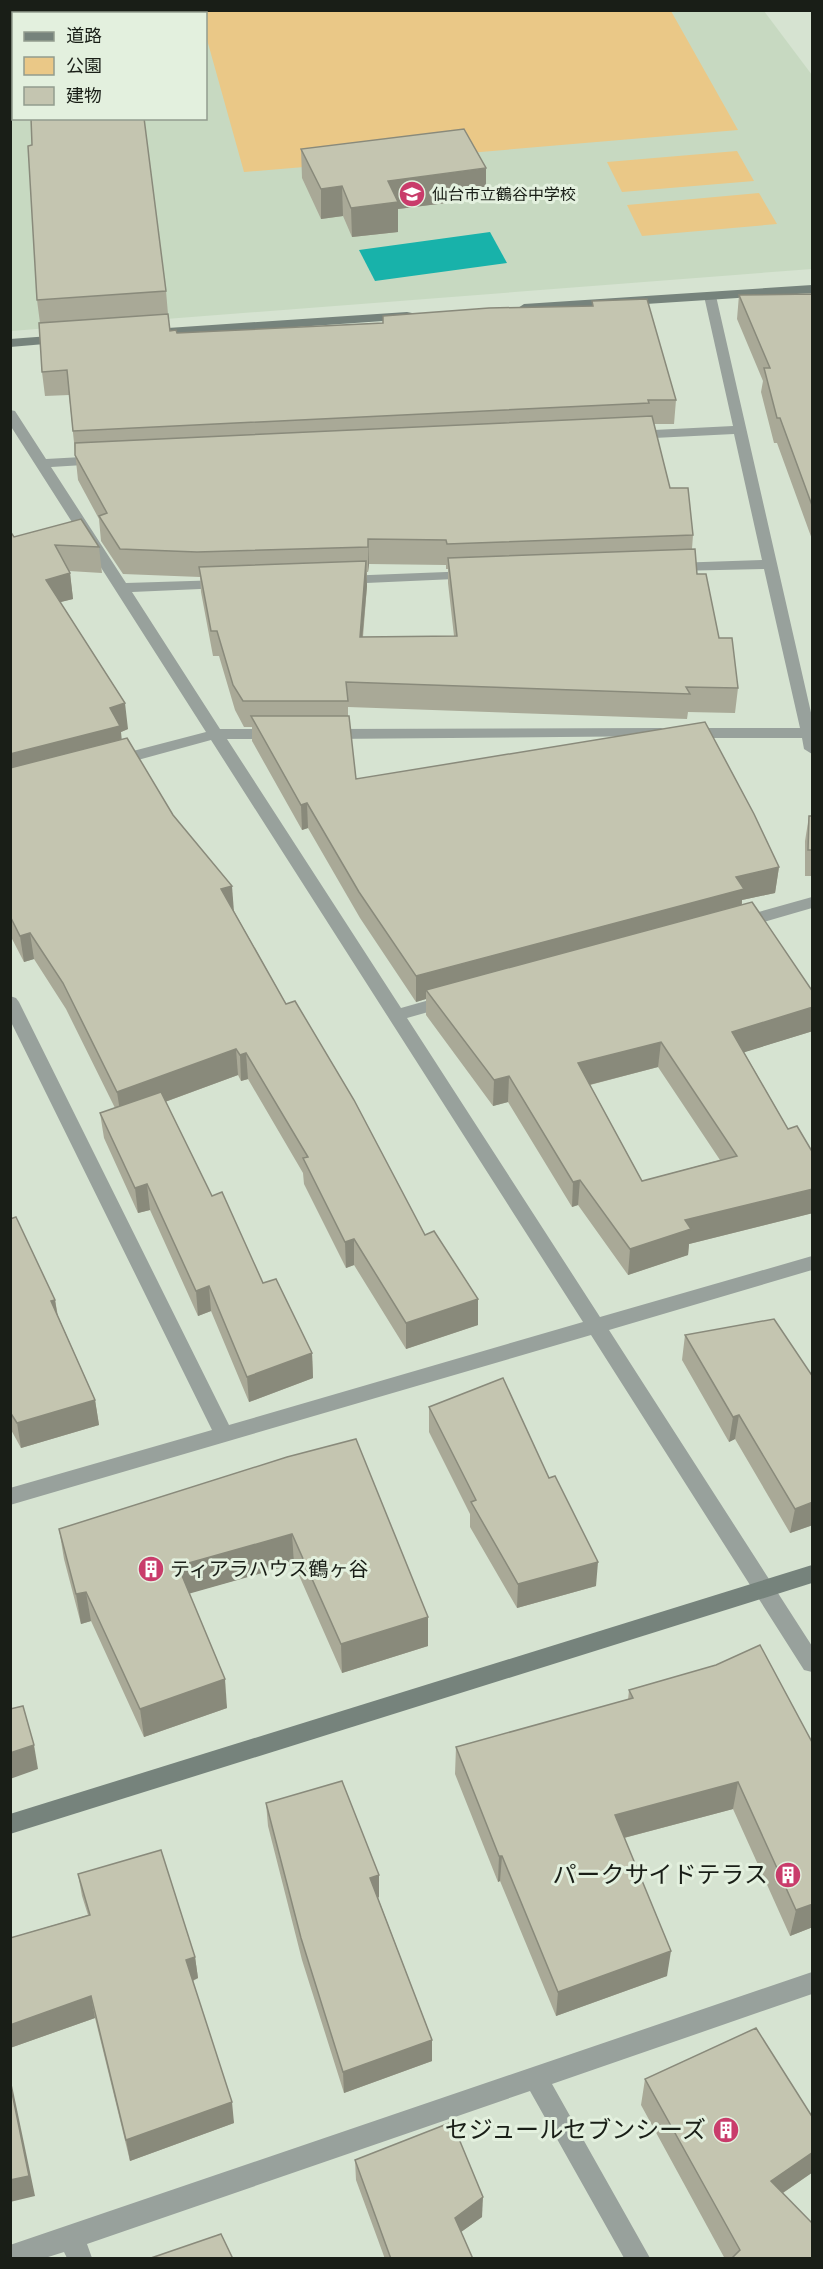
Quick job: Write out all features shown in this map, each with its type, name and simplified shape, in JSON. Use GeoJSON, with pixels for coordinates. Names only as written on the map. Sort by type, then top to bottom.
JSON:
{"type":"FeatureCollection","features":[{"type":"Feature","properties":{"kind":"street"},"geometry":{"type":"LineString","coordinates":[[508,309],[813,289]]}},
{"type":"Feature","properties":{"kind":"street"},"geometry":{"type":"LineString","coordinates":[[710,296],[813,749]]}},
{"type":"Feature","properties":{"kind":"street"},"geometry":{"type":"LineString","coordinates":[[141,334],[425,315]]}},
{"type":"Feature","properties":{"kind":"street"},"geometry":{"type":"LineString","coordinates":[[10,343],[82,338]]}},
{"type":"Feature","properties":{"kind":"street"},"geometry":{"type":"LineString","coordinates":[[10,414],[813,1663]]}},
{"type":"Feature","properties":{"kind":"street"},"geometry":{"type":"LineString","coordinates":[[622,436],[740,430]]}},
{"type":"Feature","properties":{"kind":"street"},"geometry":{"type":"LineString","coordinates":[[42,463],[113,460]]}},
{"type":"Feature","properties":{"kind":"street"},"geometry":{"type":"LineString","coordinates":[[665,568],[771,564]]}},
{"type":"Feature","properties":{"kind":"street"},"geometry":{"type":"LineString","coordinates":[[334,580],[488,574]]}},
{"type":"Feature","properties":{"kind":"street"},"geometry":{"type":"LineString","coordinates":[[122,588],[240,584]]}},
{"type":"Feature","properties":{"kind":"street"},"geometry":{"type":"LineString","coordinates":[[311,734],[811,733]]}},
{"type":"Feature","properties":{"kind":"street"},"geometry":{"type":"LineString","coordinates":[[102,764],[216,734],[287,734]]}},
{"type":"Feature","properties":{"kind":"street"},"geometry":{"type":"LineString","coordinates":[[720,928],[813,903]]}},
{"type":"Feature","properties":{"kind":"street"},"geometry":{"type":"LineString","coordinates":[[397,1015],[466,996]]}},
{"type":"Feature","properties":{"kind":"street"},"geometry":{"type":"LineString","coordinates":[[10,1002],[224,1435]]}},
{"type":"Feature","properties":{"kind":"street"},"geometry":{"type":"LineString","coordinates":[[10,1497],[813,1263]]}},
{"type":"Feature","properties":{"kind":"street"},"geometry":{"type":"LineString","coordinates":[[10,1824],[813,1574]]}},
{"type":"Feature","properties":{"kind":"street"},"geometry":{"type":"LineString","coordinates":[[10,2258],[75,2248],[536,2078],[813,1983]]}},
{"type":"Feature","properties":{"kind":"street"},"geometry":{"type":"LineString","coordinates":[[536,2078],[638,2259]]}},
{"type":"Feature","properties":{"kind":"shaded area","name":"仙台市立鶴谷中学校"},"geometry":{"type":"Polygon","coordinates":[[[11,11],[764,11],[812,75],[812,269],[11,331],[11,11]]]}},
{"type":"Feature","properties":{"kind":"green space"},"geometry":{"type":"Polygon","coordinates":[[[671,11],[738,130],[244,172],[207,40],[207,12],[198,12],[671,11]]]}},
{"type":"Feature","properties":{"kind":"green space"},"geometry":{"type":"Polygon","coordinates":[[[737,151],[754,181],[622,192],[607,162],[737,151]]]}},
{"type":"Feature","properties":{"kind":"green space"},"geometry":{"type":"Polygon","coordinates":[[[759,193],[777,224],[642,236],[627,205],[759,193]]]}},
{"type":"Feature","properties":{"kind":"water"},"geometry":{"type":"Polygon","coordinates":[[[490,232],[507,263],[375,281],[359,250],[490,232]]]}},
{"type":"Feature","properties":{"kind":"building"},"geometry":{"type":"Polygon","coordinates":[[[30,10],[131,10],[131,12],[30,12],[30,10]]]}},
{"type":"Feature","properties":{"kind":"building"},"geometry":{"type":"Polygon","coordinates":[[[31,120],[144,120],[166,291],[37,300],[28,146],[32,145],[31,120]]]}},
{"type":"Feature","properties":{"kind":"building"},"geometry":{"type":"Polygon","coordinates":[[[464,129],[486,168],[388,181],[398,202],[351,208],[342,186],[321,189],[301,149],[464,129]]]}},
{"type":"Feature","properties":{"kind":"building"},"geometry":{"type":"Polygon","coordinates":[[[813,294],[813,508],[780,418],[777,418],[764,368],[770,368],[739,295],[813,294]]]}},
{"type":"Feature","properties":{"kind":"building"},"geometry":{"type":"Polygon","coordinates":[[[647,299],[676,400],[73,431],[67,370],[42,372],[39,323],[168,314],[170,331],[176,330],[177,333],[383,323],[383,316],[489,308],[593,306],[592,301],[647,299]]]}},
{"type":"Feature","properties":{"kind":"building"},"geometry":{"type":"Polygon","coordinates":[[[652,416],[670,488],[688,488],[693,535],[447,544],[446,540],[368,539],[368,547],[197,552],[120,549],[99,516],[107,513],[75,455],[75,443],[652,416]]]}},
{"type":"Feature","properties":{"kind":"building"},"geometry":{"type":"Polygon","coordinates":[[[81,519],[99,547],[55,545],[70,573],[46,580],[125,703],[110,708],[120,726],[10,754],[10,531],[14,537],[81,519]]]}},
{"type":"Feature","properties":{"kind":"building"},"geometry":{"type":"Polygon","coordinates":[[[695,549],[697,574],[706,574],[719,638],[732,638],[738,688],[686,687],[690,694],[346,682],[348,701],[243,701],[233,685],[217,631],[211,631],[199,567],[366,561],[360,637],[457,636],[448,558],[695,549]]]}},
{"type":"Feature","properties":{"kind":"building"},"geometry":{"type":"Polygon","coordinates":[[[251,716],[349,716],[356,779],[705,722],[754,814],[779,867],[736,877],[744,889],[416,976],[359,892],[307,803],[301,805],[251,716]]]}},
{"type":"Feature","properties":{"kind":"building"},"geometry":{"type":"Polygon","coordinates":[[[127,738],[173,815],[232,886],[221,889],[286,1004],[295,1001],[354,1100],[425,1235],[434,1231],[478,1299],[406,1323],[354,1239],[345,1242],[303,1158],[308,1157],[246,1053],[240,1055],[236,1049],[117,1092],[63,983],[30,933],[20,936],[10,916],[10,768],[127,738]]]}},
{"type":"Feature","properties":{"kind":"building"},"geometry":{"type":"Polygon","coordinates":[[[809,816],[813,816],[813,850],[808,850],[809,816]]]}},
{"type":"Feature","properties":{"kind":"building"},"geometry":{"type":"Polygon","coordinates":[[[752,902],[813,992],[813,1007],[732,1032],[788,1129],[797,1126],[813,1153],[813,1189],[685,1220],[691,1229],[630,1249],[580,1180],[573,1182],[509,1076],[494,1080],[426,990],[752,902]],[[661,1042],[578,1063],[642,1181],[737,1156],[661,1042]]]}},
{"type":"Feature","properties":{"kind":"building"},"geometry":{"type":"Polygon","coordinates":[[[161,1092],[212,1196],[222,1192],[263,1283],[276,1279],[312,1353],[247,1377],[209,1286],[196,1291],[147,1184],[135,1188],[100,1113],[161,1092]]]}},
{"type":"Feature","properties":{"kind":"building"},"geometry":{"type":"Polygon","coordinates":[[[16,1217],[55,1300],[51,1301],[95,1400],[17,1423],[10,1412],[10,1219],[16,1217]]]}},
{"type":"Feature","properties":{"kind":"building"},"geometry":{"type":"Polygon","coordinates":[[[774,1319],[813,1377],[813,1502],[795,1509],[739,1415],[733,1417],[685,1335],[774,1319]]]}},
{"type":"Feature","properties":{"kind":"building"},"geometry":{"type":"Polygon","coordinates":[[[503,1378],[549,1478],[555,1476],[598,1562],[518,1584],[471,1502],[476,1500],[429,1407],[503,1378]]]}},
{"type":"Feature","properties":{"kind":"building"},"geometry":{"type":"Polygon","coordinates":[[[356,1439],[428,1617],[341,1644],[292,1534],[178,1566],[225,1679],[140,1709],[86,1592],[76,1594],[59,1529],[287,1457],[356,1439]]]}},
{"type":"Feature","properties":{"kind":"building"},"geometry":{"type":"Polygon","coordinates":[[[760,1645],[813,1744],[813,1904],[796,1910],[738,1782],[615,1815],[671,1951],[558,1992],[502,1856],[499,1856],[456,1747],[633,1698],[629,1690],[716,1665],[760,1645]]]}},
{"type":"Feature","properties":{"kind":"building"},"geometry":{"type":"Polygon","coordinates":[[[23,1706],[34,1745],[10,1753],[10,1709],[23,1706]]]}},
{"type":"Feature","properties":{"kind":"building"},"geometry":{"type":"Polygon","coordinates":[[[342,1781],[379,1875],[370,1878],[432,2040],[343,2072],[301,1938],[266,1803],[342,1781]]]}},
{"type":"Feature","properties":{"kind":"building"},"geometry":{"type":"Polygon","coordinates":[[[161,1850],[195,1957],[186,1960],[232,2102],[126,2140],[91,1996],[10,2025],[10,1938],[90,1915],[78,1874],[161,1850]]]}},
{"type":"Feature","properties":{"kind":"building","name":"セジュールセブンシーズ"},"geometry":{"type":"Polygon","coordinates":[[[756,2028],[813,2118],[813,2152],[771,2181],[813,2224],[813,2259],[731,2259],[740,2250],[645,2079],[756,2028]]]}},
{"type":"Feature","properties":{"kind":"building"},"geometry":{"type":"Polygon","coordinates":[[[10,2083],[29,2176],[10,2180],[10,2083]]]}},
{"type":"Feature","properties":{"kind":"building"},"geometry":{"type":"Polygon","coordinates":[[[452,2122],[483,2197],[455,2218],[473,2259],[391,2259],[355,2160],[452,2122]]]}},
{"type":"Feature","properties":{"kind":"building"},"geometry":{"type":"Polygon","coordinates":[[[221,2234],[233,2259],[148,2259],[221,2234]]]}},
{"type":"Feature","properties":{"kind":"place","name":"仙台市立鶴谷中学校"},"geometry":{"type":"Point","coordinates":[412,194]}},
{"type":"Feature","properties":{"kind":"place","name":"ティアラハウス鶴ヶ谷"},"geometry":{"type":"Point","coordinates":[151,1569]}},
{"type":"Feature","properties":{"kind":"place","name":"パークサイドテラス"},"geometry":{"type":"Point","coordinates":[788,1875]}},
{"type":"Feature","properties":{"kind":"place","name":"セジュールセブンシーズ"},"geometry":{"type":"Point","coordinates":[726,2130]}}]}
